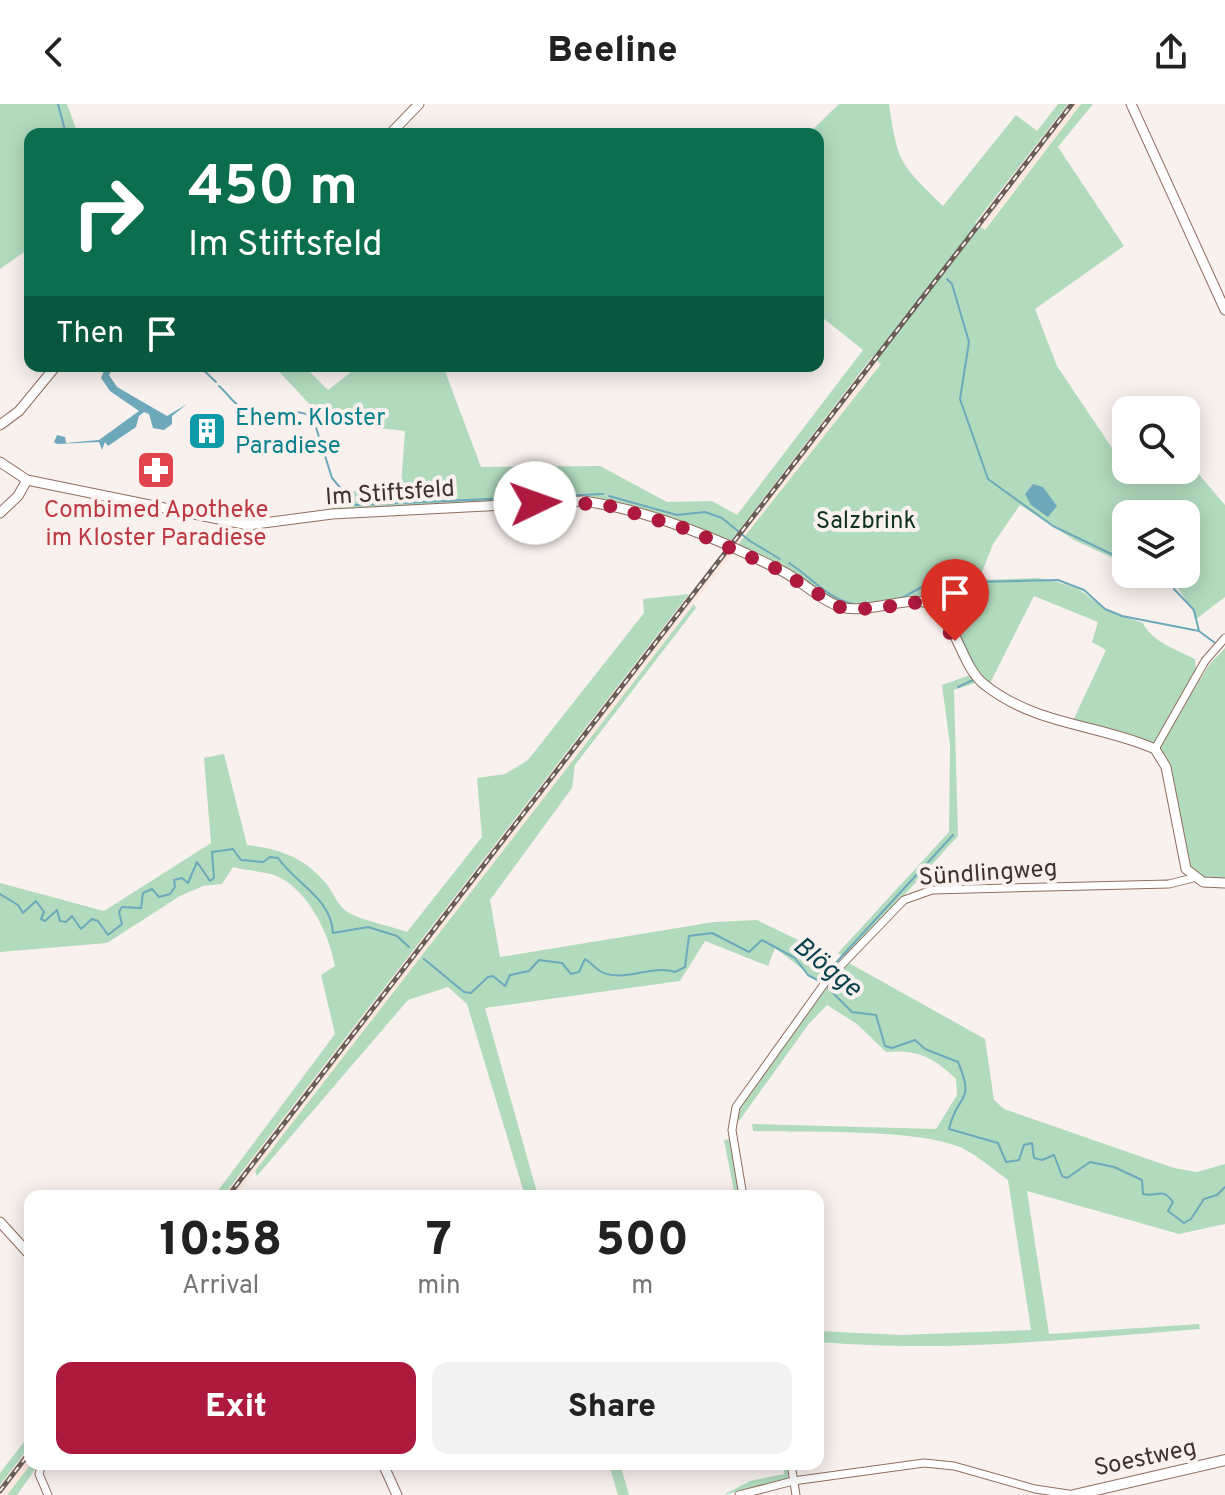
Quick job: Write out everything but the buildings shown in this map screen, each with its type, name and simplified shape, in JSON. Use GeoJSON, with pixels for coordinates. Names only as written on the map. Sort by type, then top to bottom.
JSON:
{"type":"FeatureCollection","features":[{"type":"Feature","properties":{"kind":"main road","name":"Soestweg"},"geometry":{"type":"LineString","coordinates":[[1074,1495],[1225,1460]]}},
{"type":"Feature","properties":{"kind":"street"},"geometry":{"type":"LineString","coordinates":[[396,128],[419,104]]}},
{"type":"Feature","properties":{"kind":"street"},"geometry":{"type":"LineString","coordinates":[[1131,104],[1225,310]]}},
{"type":"Feature","properties":{"kind":"street"},"geometry":{"type":"LineString","coordinates":[[0,425],[19,411],[51,372]]}},
{"type":"Feature","properties":{"kind":"street"},"geometry":{"type":"LineString","coordinates":[[0,462],[27,480],[18,496],[0,513]]}},
{"type":"Feature","properties":{"kind":"street","name":"Im Stiftsfeld"},"geometry":{"type":"LineString","coordinates":[[27,480],[248,525],[332,514],[583,501],[603,504],[703,534],[791,576],[840,607],[870,609],[920,602],[932,605],[942,615],[981,683],[1027,709],[1070,726],[1155,749]]}},
{"type":"Feature","properties":{"kind":"street"},"geometry":{"type":"LineString","coordinates":[[1220,643],[1155,749],[1166,767],[1186,869],[1193,878],[1225,883]]}},
{"type":"Feature","properties":{"kind":"street","name":"Sündlingweg"},"geometry":{"type":"LineString","coordinates":[[742,1190],[732,1130],[733,1112],[827,980],[904,900],[915,893],[1155,884],[1193,878]]}},
{"type":"Feature","properties":{"kind":"street"},"geometry":{"type":"LineString","coordinates":[[0,1222],[24,1248]]}},
{"type":"Feature","properties":{"kind":"street"},"geometry":{"type":"LineString","coordinates":[[739,1495],[793,1481],[938,1464],[971,1469],[1035,1489],[1074,1495]]}},
{"type":"Feature","properties":{"kind":"street"},"geometry":{"type":"LineString","coordinates":[[40,1470],[48,1495]]}},
{"type":"Feature","properties":{"kind":"street"},"geometry":{"type":"LineString","coordinates":[[386,1470],[397,1495]]}},
{"type":"Feature","properties":{"kind":"street"},"geometry":{"type":"LineString","coordinates":[[792,1470],[796,1495]]}},
{"type":"Feature","properties":{"kind":"shaded area"},"geometry":{"type":"Polygon","coordinates":[[[1068,104],[1081,104],[747,536],[739,530],[1068,104]]]}},
{"type":"Feature","properties":{"kind":"shaded area"},"geometry":{"type":"Polygon","coordinates":[[[736,534],[744,539],[241,1190],[228,1190],[736,534]]]}},
{"type":"Feature","properties":{"kind":"shaded area"},"geometry":{"type":"Polygon","coordinates":[[[24,1454],[26,1470],[6,1495],[0,1495],[0,1485],[24,1454]]]}},
{"type":"Feature","properties":{"kind":"green space"},"geometry":{"type":"Polygon","coordinates":[[[0,104],[67,104],[76,128],[24,128],[24,252],[0,269],[0,104]]]}},
{"type":"Feature","properties":{"kind":"green space","name":"Salzbrink"},"geometry":{"type":"Polygon","coordinates":[[[839,104],[889,104],[895,140],[903,162],[943,206],[1016,115],[1037,131],[1058,104],[1068,104],[975,223],[985,230],[1081,104],[1093,104],[1058,147],[1124,246],[1035,309],[1057,366],[1112,448],[1112,484],[1200,484],[1200,476],[1225,505],[1225,597],[1195,620],[1192,609],[1178,588],[1200,588],[1200,500],[1112,500],[1112,558],[1074,540],[1020,505],[993,544],[979,580],[1038,578],[1077,588],[1107,610],[1143,623],[1158,640],[1195,659],[1196,670],[1154,747],[1071,725],[1106,650],[1092,642],[1098,622],[1034,596],[988,687],[933,604],[833,606],[737,546],[881,364],[872,357],[730,542],[673,519],[584,496],[327,510],[331,494],[401,485],[405,431],[326,422],[280,372],[310,372],[328,390],[351,372],[445,372],[481,467],[600,466],[667,502],[712,501],[737,515],[863,350],[824,319],[824,128],[814,128],[839,104]]]}},
{"type":"Feature","properties":{"kind":"green space"},"geometry":{"type":"Polygon","coordinates":[[[689,594],[228,1190],[218,1190],[335,1034],[321,975],[335,966],[332,954],[316,915],[299,892],[277,876],[233,867],[222,884],[203,886],[180,896],[107,943],[0,952],[0,883],[104,911],[211,843],[204,758],[224,754],[247,845],[280,852],[299,860],[325,882],[348,912],[407,932],[482,837],[477,778],[505,774],[528,760],[644,613],[643,599],[689,594]]]}},
{"type":"Feature","properties":{"kind":"green space"},"geometry":{"type":"Polygon","coordinates":[[[694,604],[696,608],[575,765],[572,788],[490,900],[500,957],[714,922],[757,920],[823,952],[822,984],[775,948],[768,966],[705,941],[680,981],[485,1008],[536,1190],[523,1190],[467,1004],[448,987],[408,1000],[257,1176],[255,1171],[694,604]]]}},
{"type":"Feature","properties":{"kind":"green space"},"geometry":{"type":"Polygon","coordinates":[[[1225,648],[1225,882],[1193,875],[1187,868],[1157,749],[1209,665],[1225,648]]]}},
{"type":"Feature","properties":{"kind":"green space"},"geometry":{"type":"Polygon","coordinates":[[[973,674],[978,682],[954,690],[958,836],[846,959],[838,953],[949,832],[950,745],[942,685],[973,674]]]}},
{"type":"Feature","properties":{"kind":"green space"},"geometry":{"type":"Polygon","coordinates":[[[849,963],[985,1039],[994,1100],[1004,1109],[1174,1168],[1197,1172],[1225,1164],[1225,1224],[1179,1234],[1027,1191],[1049,1334],[1199,1324],[1200,1329],[962,1345],[824,1342],[824,1331],[901,1335],[1031,1330],[1008,1180],[980,1159],[962,1148],[918,1137],[753,1131],[752,1124],[936,1129],[957,1095],[956,1079],[940,1065],[916,1053],[886,1052],[857,1024],[827,1005],[808,1025],[739,1121],[733,1118],[803,1016],[849,963]]]}},
{"type":"Feature","properties":{"kind":"green space"},"geometry":{"type":"Polygon","coordinates":[[[732,1139],[741,1190],[734,1190],[724,1140],[732,1139]]]}},
{"type":"Feature","properties":{"kind":"green space"},"geometry":{"type":"Polygon","coordinates":[[[24,1442],[24,1454],[0,1485],[0,1473],[24,1442]]]}},
{"type":"Feature","properties":{"kind":"green space"},"geometry":{"type":"Polygon","coordinates":[[[26,1470],[35,1470],[17,1495],[7,1495],[26,1470]]]}},
{"type":"Feature","properties":{"kind":"green space"},"geometry":{"type":"Polygon","coordinates":[[[611,1470],[622,1470],[629,1495],[618,1495],[611,1470]]]}},
{"type":"Feature","properties":{"kind":"green space"},"geometry":{"type":"Polygon","coordinates":[[[784,1470],[789,1470],[788,1479],[723,1495],[750,1481],[784,1474],[784,1470]]]}},
{"type":"Feature","properties":{"kind":"water"},"geometry":{"type":"Polygon","coordinates":[[[104,372],[111,372],[109,375],[117,387],[167,416],[187,404],[172,416],[172,424],[164,430],[153,428],[149,414],[144,412],[139,416],[136,427],[108,446],[105,442],[102,450],[99,442],[57,444],[54,442],[57,435],[65,437],[66,443],[99,440],[139,411],[110,391],[101,378],[104,372]]]}},
{"type":"Feature","properties":{"kind":"water"},"geometry":{"type":"Polygon","coordinates":[[[1033,484],[1043,487],[1057,506],[1048,517],[1031,505],[1025,494],[1033,484]]]}},
{"type":"Feature","properties":{"kind":"waterway"},"geometry":{"type":"LineString","coordinates":[[58,104],[64,128]]}},
{"type":"Feature","properties":{"kind":"waterway"},"geometry":{"type":"LineString","coordinates":[[947,279],[952,284],[969,342],[960,399],[988,479],[1053,526],[1112,554]]}},
{"type":"Feature","properties":{"kind":"waterway"},"geometry":{"type":"LineString","coordinates":[[205,372],[216,382]]}},
{"type":"Feature","properties":{"kind":"waterway"},"geometry":{"type":"LineString","coordinates":[[219,386],[251,413],[297,412],[313,418],[332,478],[355,505],[603,494]]}},
{"type":"Feature","properties":{"kind":"waterway"},"geometry":{"type":"LineString","coordinates":[[609,496],[677,515],[705,512],[722,518],[750,541],[780,559]]}},
{"type":"Feature","properties":{"kind":"waterway"},"geometry":{"type":"LineString","coordinates":[[789,563],[828,593],[854,604]]}},
{"type":"Feature","properties":{"kind":"waterway"},"geometry":{"type":"LineString","coordinates":[[900,599],[929,583],[1058,580],[1084,590],[1105,609],[1122,616],[1199,631]]}},
{"type":"Feature","properties":{"kind":"waterway"},"geometry":{"type":"LineString","coordinates":[[928,585],[944,609]]}},
{"type":"Feature","properties":{"kind":"waterway"},"geometry":{"type":"LineString","coordinates":[[1174,589],[1194,610],[1199,631],[1215,643]]}},
{"type":"Feature","properties":{"kind":"waterway"},"geometry":{"type":"LineString","coordinates":[[958,632],[978,674]]}},
{"type":"Feature","properties":{"kind":"waterway"},"geometry":{"type":"LineString","coordinates":[[958,687],[973,680]]}},
{"type":"Feature","properties":{"kind":"waterway"},"geometry":{"type":"LineString","coordinates":[[832,967],[953,835]]}},
{"type":"Feature","properties":{"kind":"waterway","name":"Blögge"},"geometry":{"type":"LineString","coordinates":[[0,894],[18,905],[23,913],[36,901],[44,912],[41,919],[45,921],[57,910],[60,921],[66,922],[72,916],[81,929],[92,919],[98,921],[108,935],[122,924],[119,912],[122,907],[141,908],[143,893],[152,889],[159,897],[170,894],[175,887],[174,880],[182,878],[188,883],[197,862],[210,881],[214,878],[212,852],[233,849],[241,860],[263,862],[270,857],[278,858],[320,901],[331,921],[333,933],[368,927],[397,936],[409,947]]}},
{"type":"Feature","properties":{"kind":"waterway","name":"Blögge"},"geometry":{"type":"LineString","coordinates":[[424,959],[464,992],[471,993],[488,977],[493,976],[505,986],[510,975],[529,971],[539,960],[562,963],[571,974],[579,972],[585,959],[600,971],[618,976],[656,970],[675,972],[685,967],[689,936],[712,933],[749,952],[762,940],[795,958],[808,975],[821,982]]}},
{"type":"Feature","properties":{"kind":"waterway","name":"Blögge"},"geometry":{"type":"LineString","coordinates":[[826,986],[852,1012],[876,1015],[885,1046],[892,1048],[915,1040],[925,1049],[958,1062],[965,1092],[949,1129],[998,1143],[1006,1162],[1019,1160],[1024,1145],[1032,1143],[1034,1158],[1042,1160],[1054,1155],[1062,1176],[1067,1178],[1090,1162],[1114,1167],[1142,1180],[1143,1194],[1162,1193],[1169,1197],[1173,1202],[1168,1211],[1184,1223],[1191,1219],[1204,1199],[1217,1195],[1225,1187]]}},
{"type":"Feature","properties":{"kind":"railway"},"geometry":{"type":"LineString","coordinates":[[233,1190],[1072,104]]}},
{"type":"Feature","properties":{"kind":"railway"},"geometry":{"type":"LineString","coordinates":[[0,1491],[24,1460]]}},
{"type":"Feature","properties":{"kind":"place","name":"Ehem. Kloster Paradiese"},"geometry":{"type":"Point","coordinates":[207,431]}},
{"type":"Feature","properties":{"kind":"place","name":"Combimed Apotheke im Kloster Paradiese"},"geometry":{"type":"Point","coordinates":[156,470]}},
{"type":"Feature","properties":{"kind":"route"},"geometry":{"type":"LineString","coordinates":[[535,503],[583,501],[603,504],[703,534],[791,576],[840,607],[870,609],[920,602],[932,605],[942,615],[955,641]]}}]}
